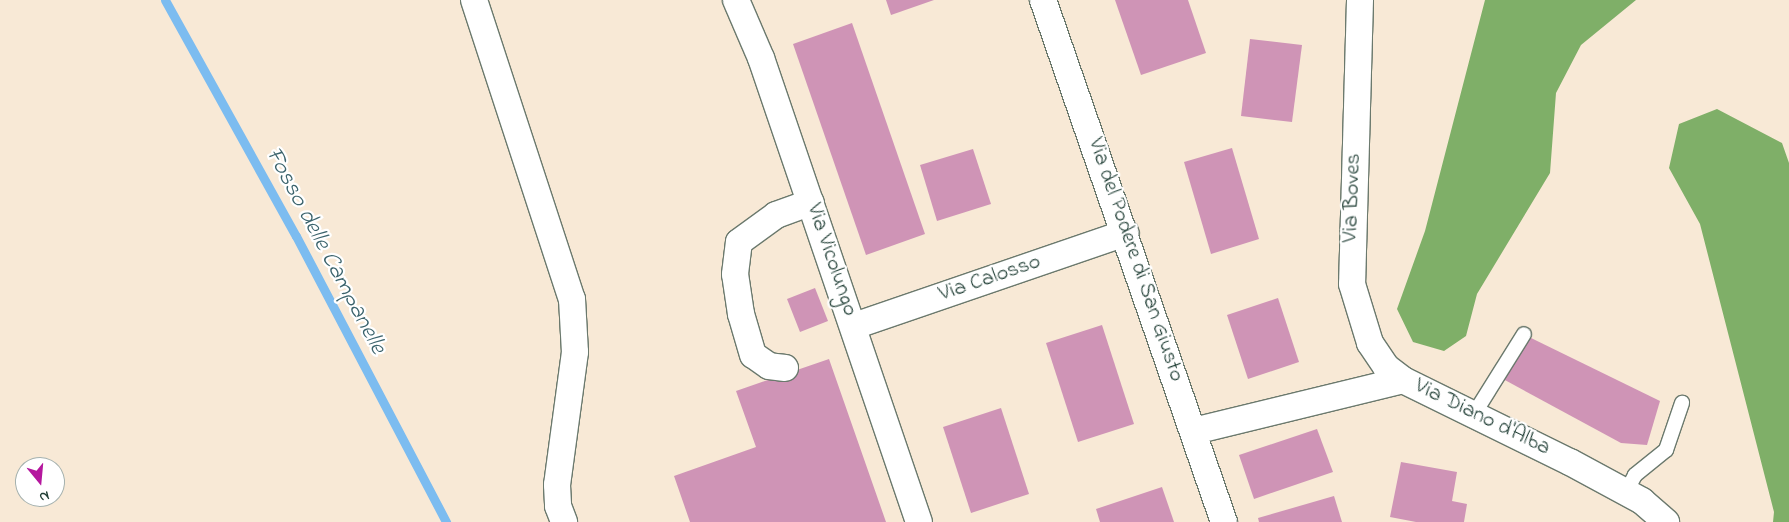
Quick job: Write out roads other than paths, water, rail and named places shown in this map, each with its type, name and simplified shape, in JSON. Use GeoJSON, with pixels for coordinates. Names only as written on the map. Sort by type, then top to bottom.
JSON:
{"type":"FeatureCollection","features":[{"type":"Feature","properties":{"kind":"street"},"geometry":{"type":"LineString","coordinates":[[474,0],[572,299],[576,352],[557,485],[558,506],[564,522]]}},
{"type":"Feature","properties":{"kind":"street","name":"Via Vicolungo"},"geometry":{"type":"LineString","coordinates":[[736,0],[761,58],[854,326],[919,522]]}},
{"type":"Feature","properties":{"kind":"street","name":"Via del Podere di San Giusto"},"geometry":{"type":"LineString","coordinates":[[1043,0],[1224,522]]}},
{"type":"Feature","properties":{"kind":"street","name":"Via Boves"},"geometry":{"type":"LineString","coordinates":[[1360,0],[1352,284],[1370,343],[1386,367],[1403,380]]}},
{"type":"Feature","properties":{"kind":"street"},"geometry":{"type":"LineString","coordinates":[[785,368],[769,366],[753,355],[741,314],[735,274],[739,242],[776,215],[811,202]]}},
{"type":"Feature","properties":{"kind":"street","name":"Via Calosso"},"geometry":{"type":"LineString","coordinates":[[854,326],[1125,233]]}},
{"type":"Feature","properties":{"kind":"street","name":"Via Diano d'Alba"},"geometry":{"type":"LineString","coordinates":[[1194,431],[1403,380],[1626,492],[1666,522]]}},
{"type":"Feature","properties":{"kind":"lane"},"geometry":{"type":"LineString","coordinates":[[1474,414],[1524,334]]}},
{"type":"Feature","properties":{"kind":"lane"},"geometry":{"type":"LineString","coordinates":[[1626,492],[1635,476],[1666,450],[1682,403]]}},
{"type":"Feature","properties":{"kind":"waterway","name":"Fosso delle Campanelle"},"geometry":{"type":"LineString","coordinates":[[165,0],[296,236],[446,522]]}}]}
